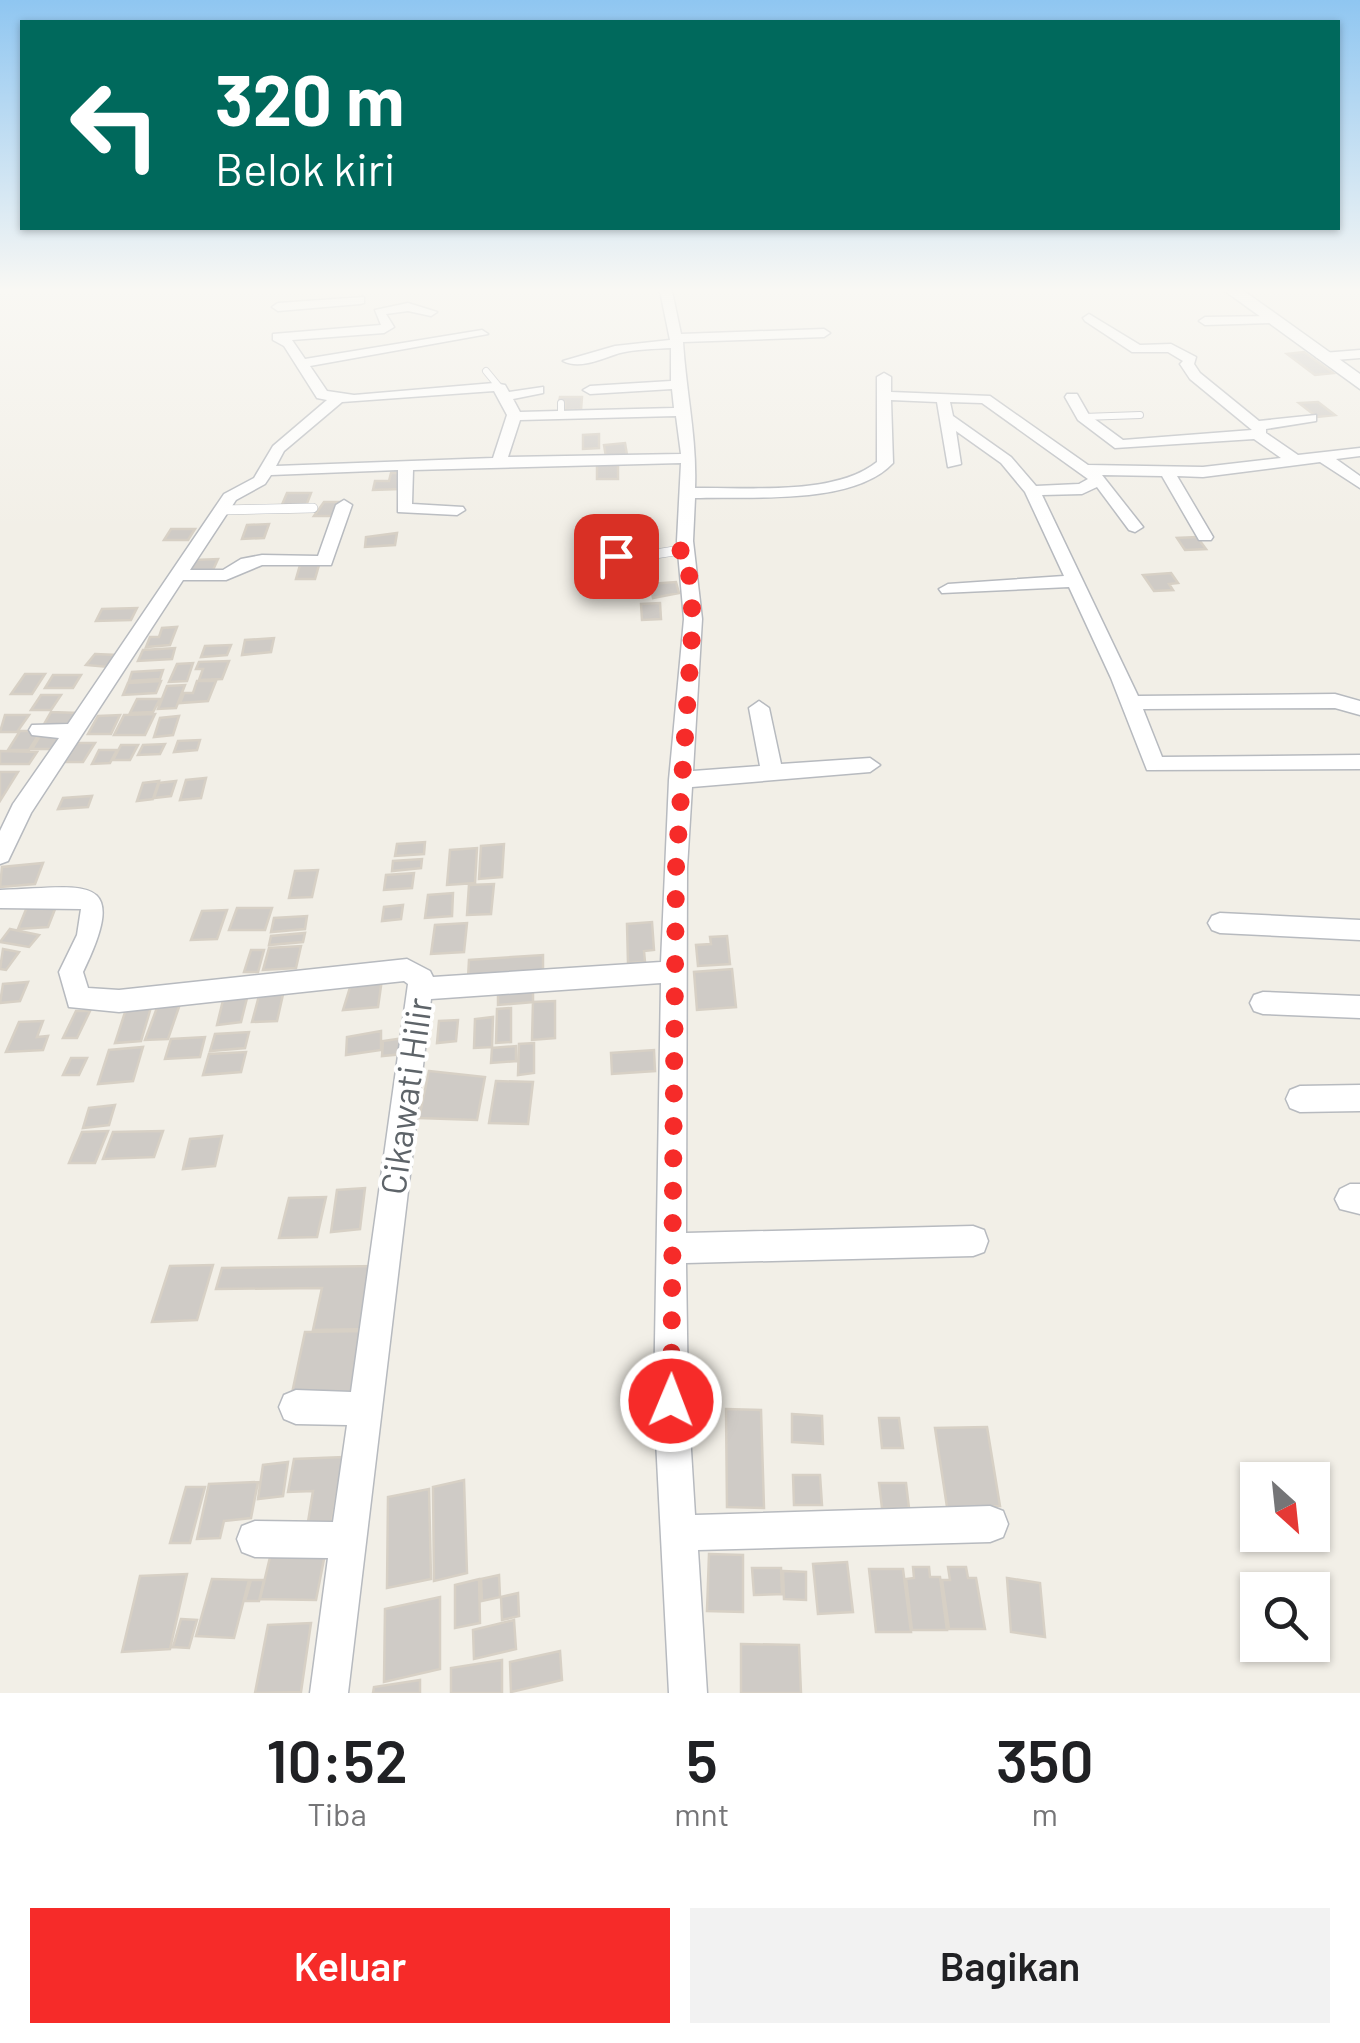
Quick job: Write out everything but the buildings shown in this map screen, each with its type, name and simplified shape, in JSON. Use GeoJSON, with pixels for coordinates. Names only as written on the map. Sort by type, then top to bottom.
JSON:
{"type":"FeatureCollection","features":[{"type":"Feature","properties":{"kind":"street"},"geometry":{"type":"LineString","coordinates":[[306,370],[322,395],[339,397],[538,390]]}},
{"type":"Feature","properties":{"kind":"street"},"geometry":{"type":"LineString","coordinates":[[677,370],[689,458],[687,550],[693,620],[680,780],[674,972],[671,1401],[682,1532],[688,1693]]}},
{"type":"Feature","properties":{"kind":"street"},"geometry":{"type":"LineString","coordinates":[[1191,370],[1293,460]]}},
{"type":"Feature","properties":{"kind":"street"},"geometry":{"type":"LineString","coordinates":[[689,493],[824,486],[871,476],[885,463],[884,377]]}},
{"type":"Feature","properties":{"kind":"street"},"geometry":{"type":"LineString","coordinates":[[590,390],[678,385]]}},
{"type":"Feature","properties":{"kind":"street"},"geometry":{"type":"LineString","coordinates":[[499,463],[514,415],[502,392]]}},
{"type":"Feature","properties":{"kind":"street"},"geometry":{"type":"LineString","coordinates":[[883,396],[985,399],[1094,475],[1135,527]]}},
{"type":"Feature","properties":{"kind":"street"},"geometry":{"type":"LineString","coordinates":[[0,854],[10,810],[76,730],[230,497],[254,486],[268,471],[278,449],[339,397]]}},
{"type":"Feature","properties":{"kind":"street"},"geometry":{"type":"LineString","coordinates":[[946,398],[942,404],[954,464]]}},
{"type":"Feature","properties":{"kind":"street"},"geometry":{"type":"LineString","coordinates":[[1072,398],[1083,417],[1120,445],[1256,430],[1311,418]]}},
{"type":"Feature","properties":{"kind":"street"},"geometry":{"type":"LineString","coordinates":[[514,415],[561,409],[684,412]]}},
{"type":"Feature","properties":{"kind":"street"},"geometry":{"type":"LineString","coordinates":[[947,418],[1006,460],[1032,491],[1130,702],[1154,765],[1360,762]]}},
{"type":"Feature","properties":{"kind":"street"},"geometry":{"type":"LineString","coordinates":[[1032,491],[1082,489],[1094,475],[1234,475],[1293,460],[1360,452]]}},
{"type":"Feature","properties":{"kind":"street"},"geometry":{"type":"LineString","coordinates":[[1322,457],[1360,483]]}},
{"type":"Feature","properties":{"kind":"street"},"geometry":{"type":"LineString","coordinates":[[268,471],[406,466],[453,460],[499,463],[689,458]]}},
{"type":"Feature","properties":{"kind":"street"},"geometry":{"type":"LineString","coordinates":[[406,466],[404,509],[457,510]]}},
{"type":"Feature","properties":{"kind":"street"},"geometry":{"type":"LineString","coordinates":[[1168,474],[1205,537]]}},
{"type":"Feature","properties":{"kind":"street"},"geometry":{"type":"LineString","coordinates":[[176,576],[226,575],[246,563],[262,560],[325,560],[344,505]]}},
{"type":"Feature","properties":{"kind":"street"},"geometry":{"type":"LineString","coordinates":[[948,590],[1075,581]]}},
{"type":"Feature","properties":{"kind":"street"},"geometry":{"type":"LineString","coordinates":[[1130,702],[1334,701],[1360,708]]}},
{"type":"Feature","properties":{"kind":"street"},"geometry":{"type":"LineString","coordinates":[[759,708],[772,773]]}},
{"type":"Feature","properties":{"kind":"street"},"geometry":{"type":"LineString","coordinates":[[39,730],[76,730]]}},
{"type":"Feature","properties":{"kind":"street"},"geometry":{"type":"LineString","coordinates":[[680,780],[870,765]]}},
{"type":"Feature","properties":{"kind":"street","name":"Cikawati Hilir"},"geometry":{"type":"LineString","coordinates":[[0,899],[82,897],[93,905],[89,935],[72,972],[78,999],[118,1000],[407,970],[421,979],[362,1409],[329,1693]]}},
{"type":"Feature","properties":{"kind":"street"},"geometry":{"type":"LineString","coordinates":[[1220,924],[1360,930]]}},
{"type":"Feature","properties":{"kind":"street"},"geometry":{"type":"LineString","coordinates":[[420,989],[674,972]]}},
{"type":"Feature","properties":{"kind":"street"},"geometry":{"type":"LineString","coordinates":[[1263,1003],[1360,1007]]}},
{"type":"Feature","properties":{"kind":"street"},"geometry":{"type":"LineString","coordinates":[[1300,1099],[1360,1098]]}},
{"type":"Feature","properties":{"kind":"street"},"geometry":{"type":"LineString","coordinates":[[673,1248],[973,1241]]}},
{"type":"Feature","properties":{"kind":"street"},"geometry":{"type":"LineString","coordinates":[[296,1407],[362,1409]]}},
{"type":"Feature","properties":{"kind":"street"},"geometry":{"type":"LineString","coordinates":[[682,1532],[990,1524]]}},
{"type":"Feature","properties":{"kind":"street"},"geometry":{"type":"LineString","coordinates":[[255,1539],[346,1540]]}},
{"type":"Feature","properties":{"kind":"lane"},"geometry":{"type":"LineString","coordinates":[[486,370],[502,392]]}},
{"type":"Feature","properties":{"kind":"lane"},"geometry":{"type":"LineString","coordinates":[[1083,417],[1140,415]]}},
{"type":"Feature","properties":{"kind":"lane"},"geometry":{"type":"LineString","coordinates":[[221,510],[312,508]]}},
{"type":"Feature","properties":{"kind":"lane"},"geometry":{"type":"LineString","coordinates":[[582,558],[687,550]]}},
{"type":"Feature","properties":{"kind":"route"},"geometry":{"type":"LineString","coordinates":[[616,556],[687,550],[691,571],[693,620],[676,868],[671,1401]]}}]}
